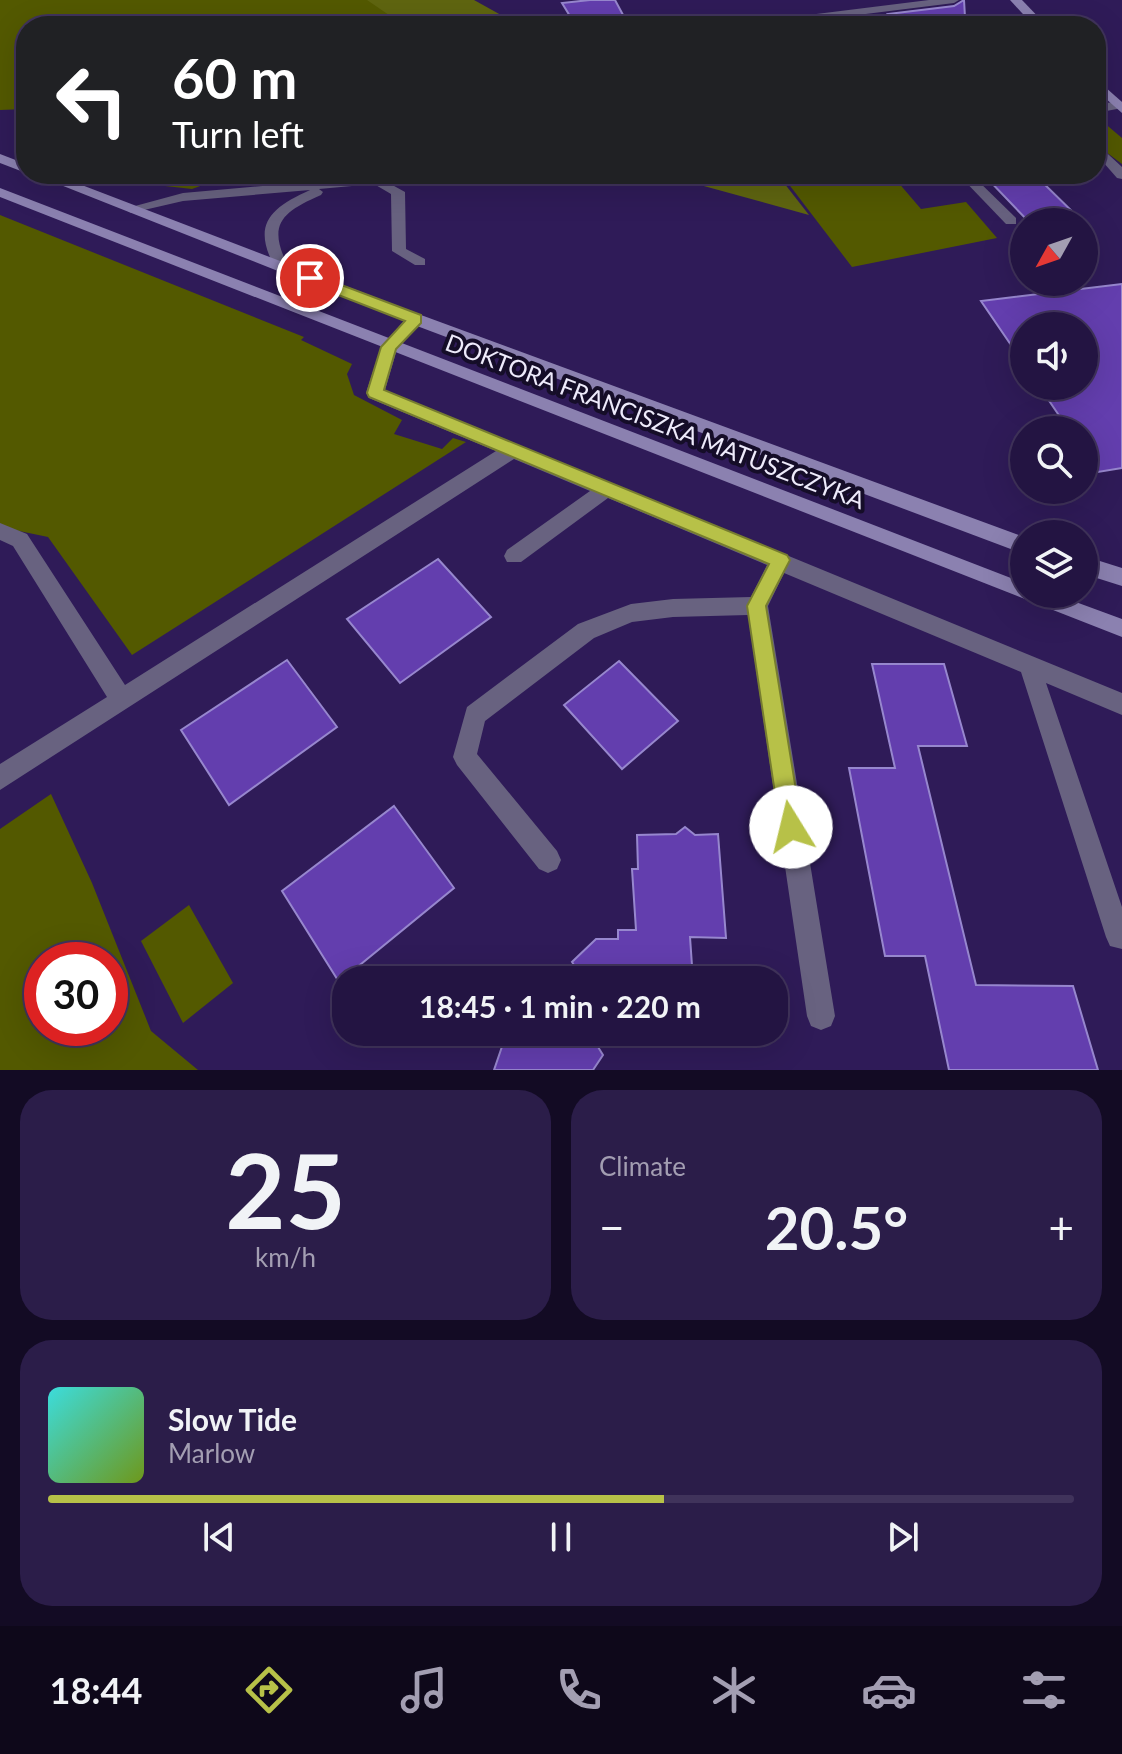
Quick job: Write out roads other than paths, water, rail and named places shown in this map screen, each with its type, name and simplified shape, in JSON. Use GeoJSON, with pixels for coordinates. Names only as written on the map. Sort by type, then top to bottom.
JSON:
{"type":"FeatureCollection","features":[{"type":"Feature","properties":{"kind":"main road"},"geometry":{"type":"LineString","coordinates":[[1016,0],[1031,16]]}},
{"type":"Feature","properties":{"kind":"main road","name":"DOKTORA FRANCISZKA MATUSZCZYKA"},"geometry":{"type":"LineString","coordinates":[[66,184],[415,319],[1010,541]]}},
{"type":"Feature","properties":{"kind":"main road","name":"DOKTORA FRANCISZKA MATUSZCZYKA"},"geometry":{"type":"LineString","coordinates":[[0,192],[389,347],[1010,587]]}},
{"type":"Feature","properties":{"kind":"main road"},"geometry":{"type":"LineString","coordinates":[[1098,569],[1122,577]]}},
{"type":"Feature","properties":{"kind":"main road","name":"DOKTORA FRANCISZKA MATUSZCZYKA"},"geometry":{"type":"LineString","coordinates":[[1067,608],[1122,628]]}},
{"type":"Feature","properties":{"kind":"street"},"geometry":{"type":"LineString","coordinates":[[415,319],[389,347],[375,393],[1122,704]]}},
{"type":"Feature","properties":{"kind":"street"},"geometry":{"type":"LineString","coordinates":[[0,778],[514,449]]}},
{"type":"Feature","properties":{"kind":"street"},"geometry":{"type":"LineString","coordinates":[[514,556],[608,488]]}},
{"type":"Feature","properties":{"kind":"street"},"geometry":{"type":"LineString","coordinates":[[0,531],[20,540],[122,700]]}},
{"type":"Feature","properties":{"kind":"street"},"geometry":{"type":"LineString","coordinates":[[780,560],[757,606],[821,1016]]}},
{"type":"Feature","properties":{"kind":"street"},"geometry":{"type":"LineString","coordinates":[[548,860],[465,757],[475,715],[586,631],[631,613],[673,608],[757,606]]}},
{"type":"Feature","properties":{"kind":"street"},"geometry":{"type":"LineString","coordinates":[[1030,667],[1119,937]]}},
{"type":"Feature","properties":{"kind":"lane"},"geometry":{"type":"LineString","coordinates":[[824,16],[954,0]]}},
{"type":"Feature","properties":{"kind":"lane"},"geometry":{"type":"LineString","coordinates":[[1106,158],[1122,175]]}},
{"type":"Feature","properties":{"kind":"lane"},"geometry":{"type":"LineString","coordinates":[[131,209],[183,197],[345,184]]}},
{"type":"Feature","properties":{"kind":"lane"},"geometry":{"type":"LineString","coordinates":[[383,184],[398,192],[399,251],[420,262]]}},
{"type":"Feature","properties":{"kind":"lane"},"geometry":{"type":"LineString","coordinates":[[974,184],[1010,220]]}},
{"type":"Feature","properties":{"kind":"lane"},"geometry":{"type":"LineString","coordinates":[[282,268],[270,247],[268,230],[281,209],[329,186]]}}]}
